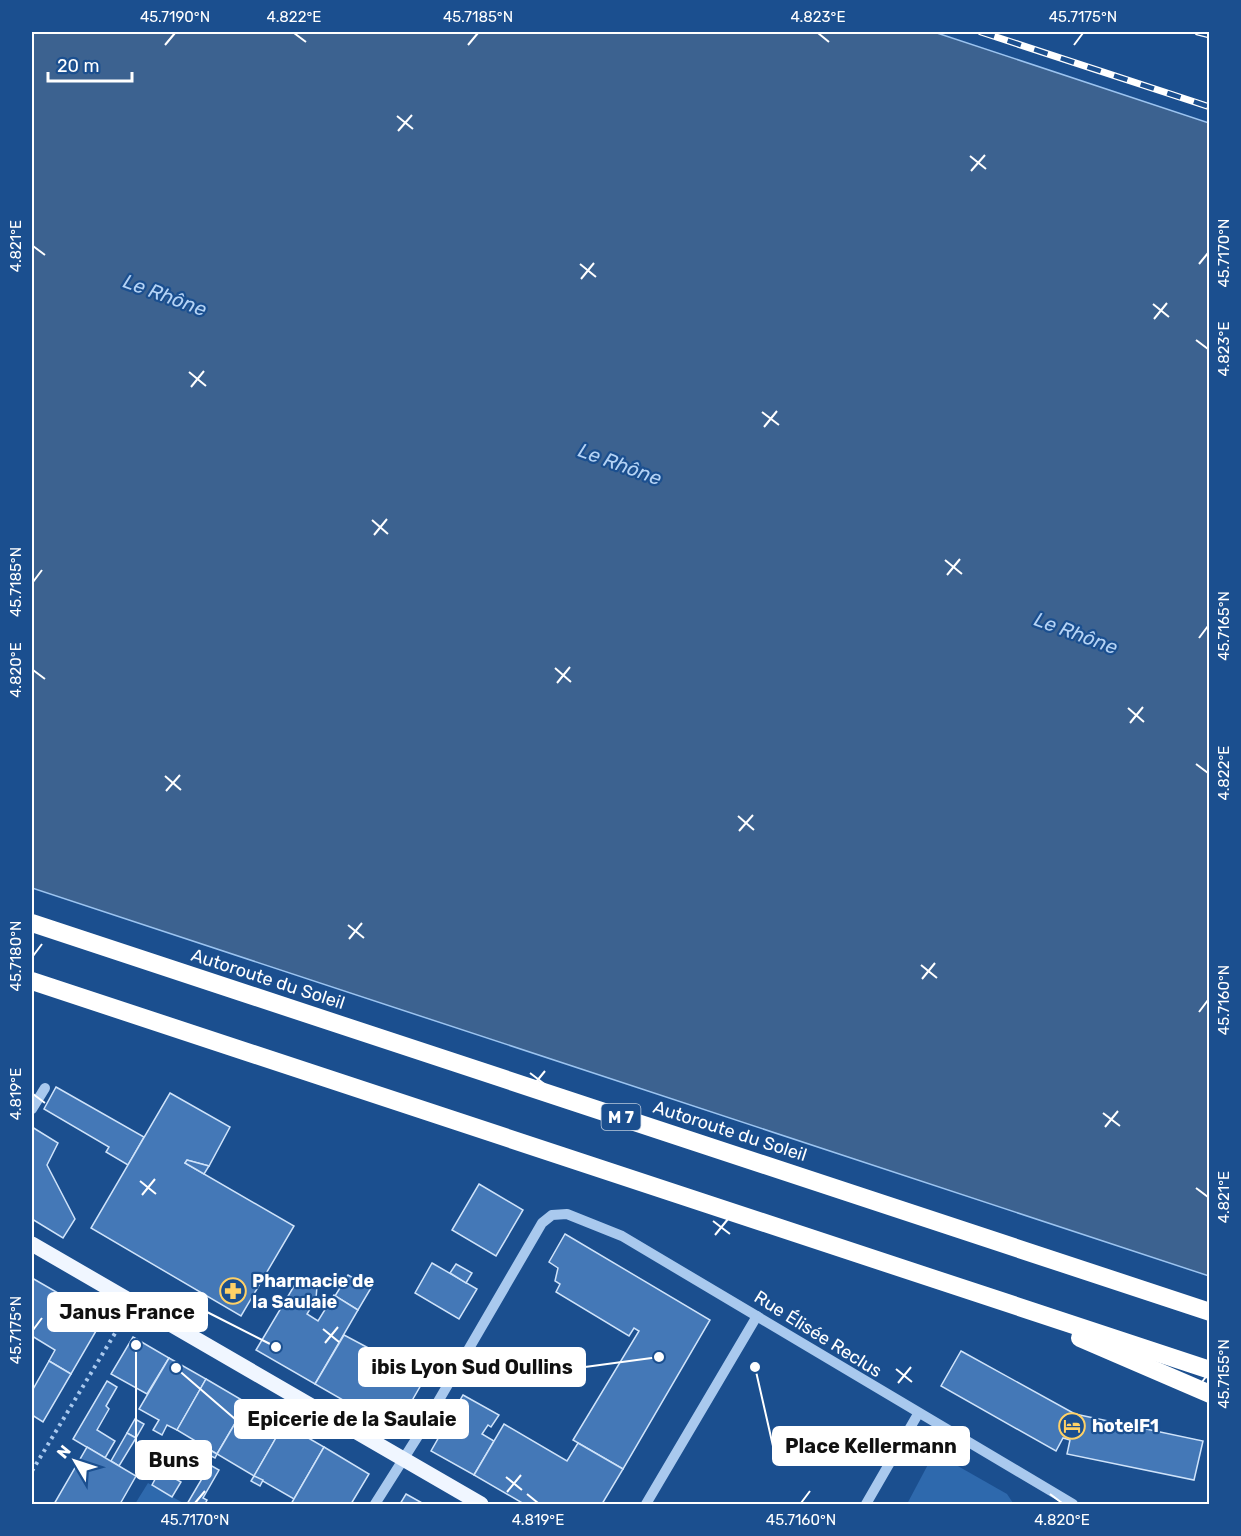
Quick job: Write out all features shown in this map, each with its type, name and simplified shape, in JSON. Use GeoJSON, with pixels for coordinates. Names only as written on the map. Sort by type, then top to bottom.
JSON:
{"type":"FeatureCollection","features":[{"type":"Feature","properties":{"kind":"highway","name":"Autoroute du Soleil"},"geometry":{"type":"LineString","coordinates":[[32,923],[1209,1312]]}},
{"type":"Feature","properties":{"kind":"highway"},"geometry":{"type":"LineString","coordinates":[[32,981],[1209,1370]]}},
{"type":"Feature","properties":{"kind":"highway"},"geometry":{"type":"LineString","coordinates":[[971,1291],[1209,1394]]}},
{"type":"Feature","properties":{"kind":"main road"},"geometry":{"type":"LineString","coordinates":[[32,1244],[482,1504]]}},
{"type":"Feature","properties":{"kind":"street"},"geometry":{"type":"LineString","coordinates":[[32,1109],[45,1088]]}},
{"type":"Feature","properties":{"kind":"street","name":"Rue Élisée Reclus"},"geometry":{"type":"LineString","coordinates":[[404,1460],[542,1223],[552,1215],[567,1214],[622,1236],[1072,1504]]}},
{"type":"Feature","properties":{"kind":"street"},"geometry":{"type":"LineString","coordinates":[[646,1504],[757,1316]]}},
{"type":"Feature","properties":{"kind":"street"},"geometry":{"type":"LineString","coordinates":[[866,1504],[918,1414]]}},
{"type":"Feature","properties":{"kind":"street"},"geometry":{"type":"LineString","coordinates":[[375,1504],[404,1460]]}},
{"type":"Feature","properties":{"kind":"path"},"geometry":{"type":"LineString","coordinates":[[32,1471],[133,1303]]}},
{"type":"Feature","properties":{"kind":"shaded area"},"geometry":{"type":"Polygon","coordinates":[[[932,1457],[942,1457],[1007,1494],[1013,1503],[907,1504],[932,1457]]]}},
{"type":"Feature","properties":{"kind":"shaded area"},"geometry":{"type":"Polygon","coordinates":[[[148,1483],[185,1504],[135,1504],[148,1483]]]}},
{"type":"Feature","properties":{"kind":"water","name":"Le Rhône"},"geometry":{"type":"Polygon","coordinates":[[[32,32],[934,32],[1209,123],[1209,1276],[32,888],[32,32]]]}},
{"type":"Feature","properties":{"kind":"building"},"geometry":{"type":"Polygon","coordinates":[[[56,1087],[144,1137],[128,1165],[106,1152],[109,1147],[44,1109],[56,1087]]]}},
{"type":"Feature","properties":{"kind":"building"},"geometry":{"type":"Polygon","coordinates":[[[170,1093],[230,1127],[209,1166],[187,1160],[185,1163],[294,1226],[241,1316],[91,1228],[170,1093]]]}},
{"type":"Feature","properties":{"kind":"building"},"geometry":{"type":"Polygon","coordinates":[[[32,1127],[58,1143],[47,1165],[75,1219],[63,1238],[32,1219],[32,1127]]]}},
{"type":"Feature","properties":{"kind":"building"},"geometry":{"type":"Polygon","coordinates":[[[187,1160],[209,1166],[204,1174],[185,1163],[187,1160]]]}},
{"type":"Feature","properties":{"kind":"building"},"geometry":{"type":"Polygon","coordinates":[[[479,1184],[523,1210],[496,1256],[452,1230],[479,1184]]]}},
{"type":"Feature","properties":{"kind":"building"},"geometry":{"type":"Polygon","coordinates":[[[565,1234],[710,1320],[623,1469],[573,1440],[639,1331],[634,1328],[629,1336],[556,1292],[560,1284],[555,1281],[558,1268],[549,1262],[565,1234]]]}},
{"type":"Feature","properties":{"kind":"building"},"geometry":{"type":"Polygon","coordinates":[[[432,1263],[477,1289],[459,1319],[415,1293],[432,1263]]]}},
{"type":"Feature","properties":{"kind":"building"},"geometry":{"type":"Polygon","coordinates":[[[456,1264],[472,1273],[466,1283],[450,1273],[456,1264]]]}},
{"type":"Feature","properties":{"kind":"building"},"geometry":{"type":"Polygon","coordinates":[[[348,1275],[371,1288],[358,1310],[335,1296],[348,1275]]]}},
{"type":"Feature","properties":{"kind":"building"},"geometry":{"type":"Polygon","coordinates":[[[300,1276],[317,1286],[316,1299],[307,1314],[318,1321],[334,1295],[358,1310],[315,1384],[256,1350],[300,1276]]]}},
{"type":"Feature","properties":{"kind":"building"},"geometry":{"type":"Polygon","coordinates":[[[32,1278],[103,1319],[71,1374],[49,1361],[55,1350],[32,1336],[32,1278]]]}},
{"type":"Feature","properties":{"kind":"building"},"geometry":{"type":"Polygon","coordinates":[[[344,1335],[425,1378],[395,1430],[315,1384],[344,1335]]]}},
{"type":"Feature","properties":{"kind":"building"},"geometry":{"type":"Polygon","coordinates":[[[133,1337],[169,1358],[147,1394],[111,1374],[133,1337]]]}},
{"type":"Feature","properties":{"kind":"building","name":"hotelF1"},"geometry":{"type":"Polygon","coordinates":[[[961,1351],[1075,1414],[1203,1441],[1194,1480],[1067,1454],[1070,1440],[1063,1438],[1056,1451],[941,1386],[961,1351]]]}},
{"type":"Feature","properties":{"kind":"building"},"geometry":{"type":"Polygon","coordinates":[[[169,1358],[206,1379],[177,1430],[167,1425],[162,1435],[153,1430],[159,1420],[139,1409],[169,1358]]]}},
{"type":"Feature","properties":{"kind":"building"},"geometry":{"type":"Polygon","coordinates":[[[49,1361],[71,1374],[43,1422],[32,1415],[32,1391],[49,1361]]]}},
{"type":"Feature","properties":{"kind":"building"},"geometry":{"type":"Polygon","coordinates":[[[206,1379],[247,1403],[217,1454],[177,1430],[206,1379]]]}},
{"type":"Feature","properties":{"kind":"building"},"geometry":{"type":"Polygon","coordinates":[[[107,1381],[117,1387],[106,1406],[109,1409],[97,1430],[115,1441],[105,1458],[73,1439],[107,1381]]]}},
{"type":"Feature","properties":{"kind":"building"},"geometry":{"type":"Polygon","coordinates":[[[463,1395],[499,1415],[491,1427],[488,1425],[482,1434],[494,1441],[474,1475],[431,1451],[463,1395]]]}},
{"type":"Feature","properties":{"kind":"building"},"geometry":{"type":"Polygon","coordinates":[[[247,1403],[284,1424],[254,1476],[217,1454],[247,1403]]]}},
{"type":"Feature","properties":{"kind":"building"},"geometry":{"type":"Polygon","coordinates":[[[135,1419],[144,1424],[136,1438],[127,1433],[135,1419]]]}},
{"type":"Feature","properties":{"kind":"building"},"geometry":{"type":"Polygon","coordinates":[[[284,1424],[324,1447],[294,1499],[254,1476],[284,1424]]]}},
{"type":"Feature","properties":{"kind":"building"},"geometry":{"type":"Polygon","coordinates":[[[504,1424],[567,1461],[578,1443],[623,1469],[602,1504],[524,1504],[474,1475],[504,1424]]]}},
{"type":"Feature","properties":{"kind":"building"},"geometry":{"type":"Polygon","coordinates":[[[127,1433],[136,1438],[119,1466],[111,1461],[127,1433]]]}},
{"type":"Feature","properties":{"kind":"building"},"geometry":{"type":"Polygon","coordinates":[[[203,1446],[217,1454],[215,1458],[201,1451],[203,1446]]]}},
{"type":"Feature","properties":{"kind":"building"},"geometry":{"type":"Polygon","coordinates":[[[87,1447],[136,1476],[120,1504],[54,1504],[87,1447]]]}},
{"type":"Feature","properties":{"kind":"building"},"geometry":{"type":"Polygon","coordinates":[[[324,1447],[369,1474],[351,1504],[291,1504],[324,1447]]]}},
{"type":"Feature","properties":{"kind":"building"},"geometry":{"type":"Polygon","coordinates":[[[210,1465],[219,1470],[203,1498],[207,1500],[205,1504],[187,1504],[210,1465]]]}},
{"type":"Feature","properties":{"kind":"building"},"geometry":{"type":"Polygon","coordinates":[[[160,1470],[181,1482],[172,1497],[152,1485],[160,1470]]]}},
{"type":"Feature","properties":{"kind":"building"},"geometry":{"type":"Polygon","coordinates":[[[254,1476],[263,1480],[260,1486],[251,1481],[254,1476]]]}},
{"type":"Feature","properties":{"kind":"building"},"geometry":{"type":"Polygon","coordinates":[[[406,1494],[424,1504],[400,1504],[406,1494]]]}},
{"type":"Feature","properties":{"kind":"railway"},"geometry":{"type":"LineString","coordinates":[[981,32],[1210,107]]}},
{"type":"Feature","properties":{"kind":"railway"},"geometry":{"type":"LineString","coordinates":[[1198,32],[1210,35]]}},
{"type":"Feature","properties":{"kind":"place","name":"Pharmacie de la Saulaie"},"geometry":{"type":"Point","coordinates":[233,1291]}},
{"type":"Feature","properties":{"kind":"place","name":"Buns"},"geometry":{"type":"Point","coordinates":[136,1345]}},
{"type":"Feature","properties":{"kind":"place","name":"Janus France"},"geometry":{"type":"Point","coordinates":[276,1347]}},
{"type":"Feature","properties":{"kind":"place","name":"ibis Lyon Sud Oullins"},"geometry":{"type":"Point","coordinates":[659,1357]}},
{"type":"Feature","properties":{"kind":"place","name":"Place Kellermann"},"geometry":{"type":"Point","coordinates":[755,1367]}},
{"type":"Feature","properties":{"kind":"place","name":"Epicerie de la Saulaie"},"geometry":{"type":"Point","coordinates":[176,1368]}},
{"type":"Feature","properties":{"kind":"place","name":"hotelF1"},"geometry":{"type":"Point","coordinates":[1072,1426]}}]}
